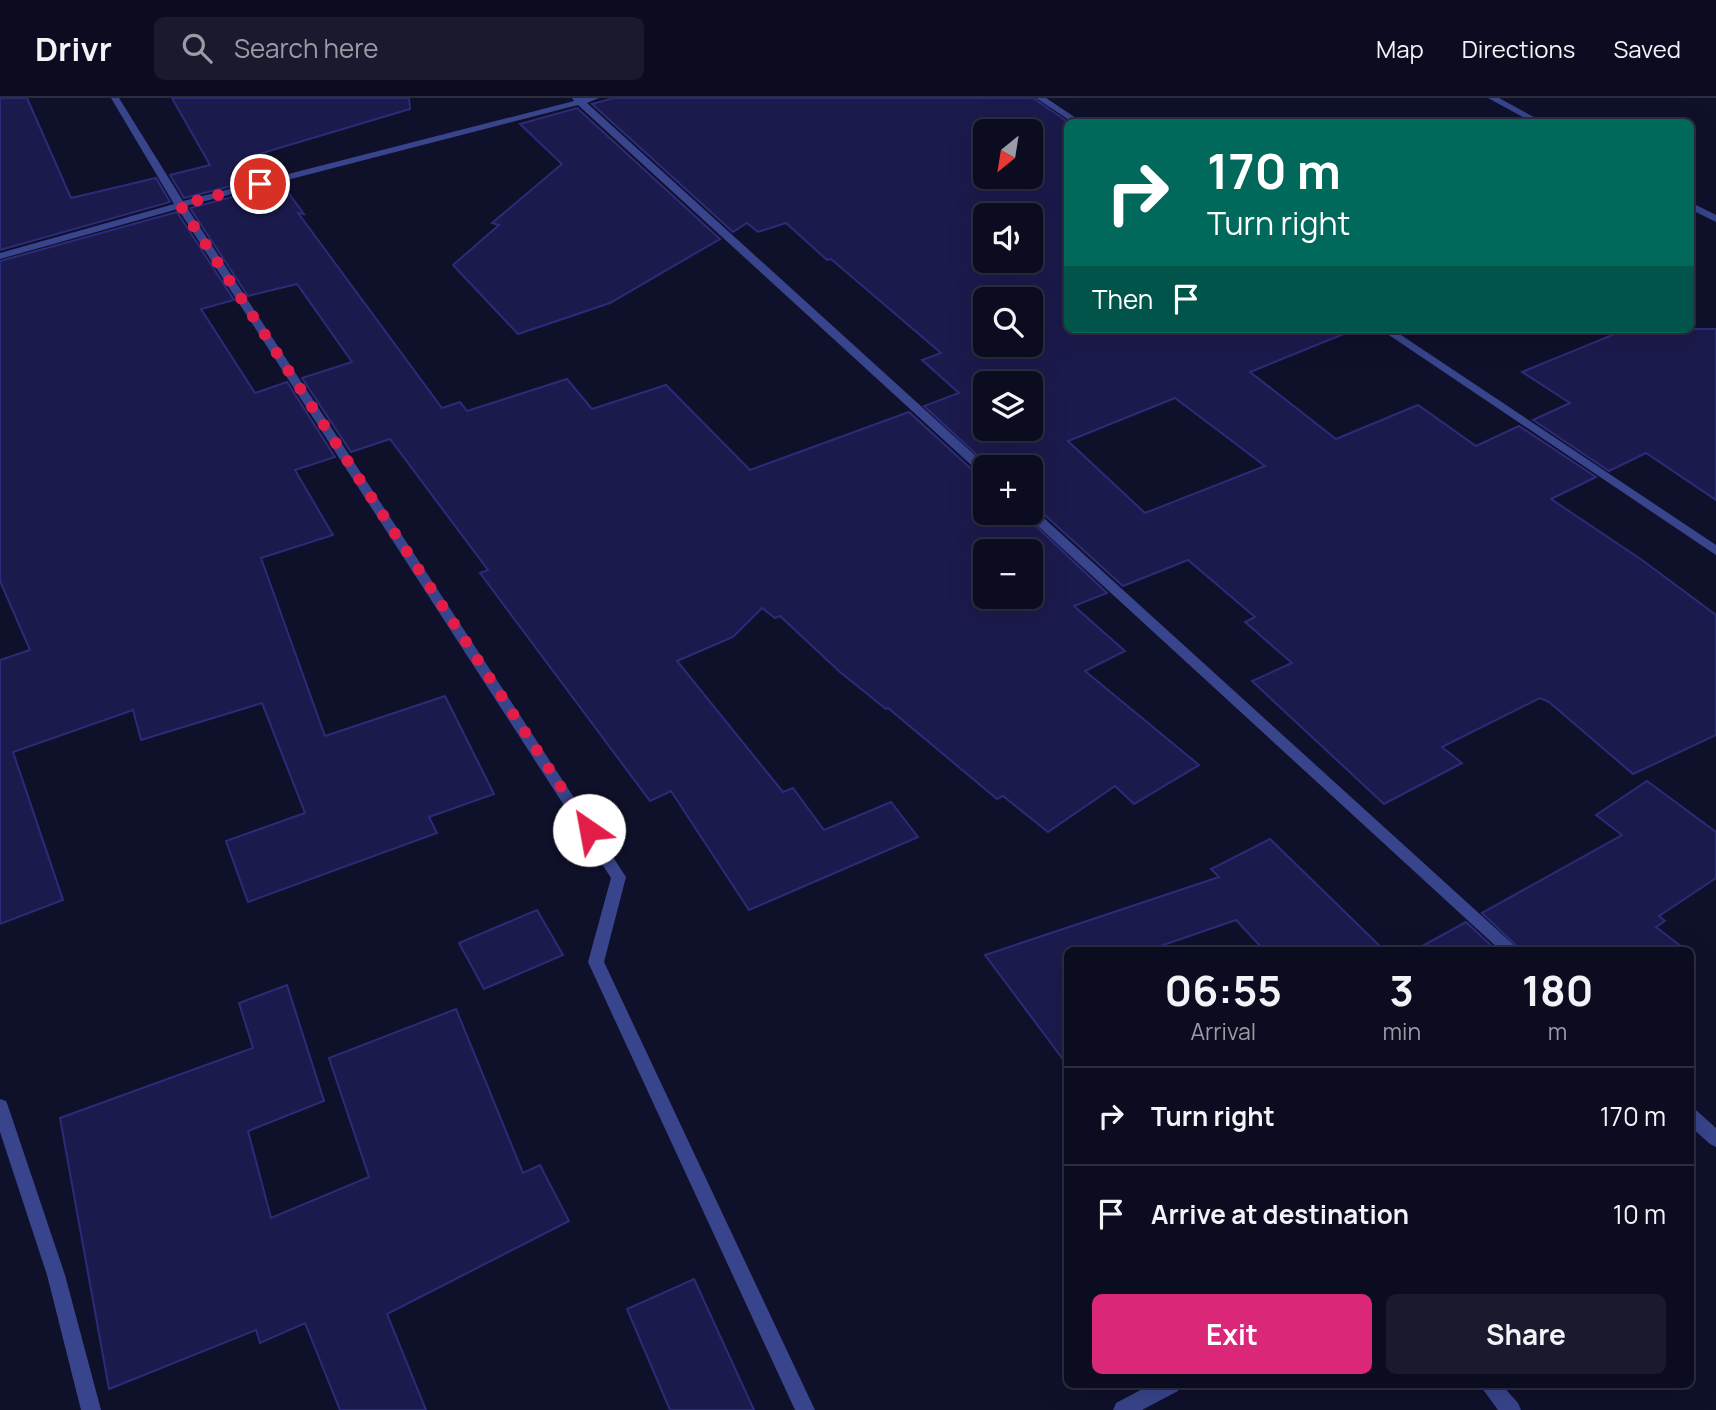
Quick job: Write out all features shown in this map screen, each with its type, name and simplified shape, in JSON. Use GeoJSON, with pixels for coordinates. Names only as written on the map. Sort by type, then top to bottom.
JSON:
{"type":"FeatureCollection","features":[{"type":"Feature","properties":{"kind":"street"},"geometry":{"type":"LineString","coordinates":[[115,98],[180,205],[619,877],[596,962],[805,1410]]}},
{"type":"Feature","properties":{"kind":"street"},"geometry":{"type":"LineString","coordinates":[[0,256],[180,205],[578,100],[595,98]]}},
{"type":"Feature","properties":{"kind":"street"},"geometry":{"type":"LineString","coordinates":[[1041,98],[1072,119]]}},
{"type":"Feature","properties":{"kind":"street"},"geometry":{"type":"LineString","coordinates":[[1492,98],[1532,119]]}},
{"type":"Feature","properties":{"kind":"street"},"geometry":{"type":"LineString","coordinates":[[578,100],[973,460]]}},
{"type":"Feature","properties":{"kind":"street"},"geometry":{"type":"LineString","coordinates":[[1694,207],[1716,219]]}},
{"type":"Feature","properties":{"kind":"street"},"geometry":{"type":"LineString","coordinates":[[1391,333],[1716,551]]}},
{"type":"Feature","properties":{"kind":"street"},"geometry":{"type":"LineString","coordinates":[[1043,524],[1507,947]]}},
{"type":"Feature","properties":{"kind":"street"},"geometry":{"type":"LineString","coordinates":[[0,1106],[56,1275],[91,1410]]}},
{"type":"Feature","properties":{"kind":"street"},"geometry":{"type":"LineString","coordinates":[[1694,1119],[1716,1139]]}},
{"type":"Feature","properties":{"kind":"street"},"geometry":{"type":"LineString","coordinates":[[1124,1410],[1164,1388]]}},
{"type":"Feature","properties":{"kind":"street"},"geometry":{"type":"LineString","coordinates":[[1492,1388],[1511,1410]]}},
{"type":"Feature","properties":{"kind":"building"},"geometry":{"type":"Polygon","coordinates":[[[0,98],[27,98],[71,198],[156,178],[170,202],[0,250],[0,98]]]}},
{"type":"Feature","properties":{"kind":"building"},"geometry":{"type":"Polygon","coordinates":[[[172,98],[409,98],[410,109],[259,154],[275,175],[184,198],[170,175],[210,165],[172,98]]]}},
{"type":"Feature","properties":{"kind":"building"},"geometry":{"type":"Polygon","coordinates":[[[614,98],[1033,98],[1064,119],[1064,333],[1346,333],[1250,372],[1336,439],[1418,405],[1476,446],[1519,426],[1596,477],[1551,499],[1642,560],[1716,615],[1716,735],[1633,774],[1549,702],[1540,698],[1442,747],[1462,763],[1384,804],[1252,681],[1292,663],[1245,622],[1255,617],[1188,560],[1123,586],[1043,513],[1043,455],[977,455],[924,406],[959,393],[922,360],[941,353],[786,223],[758,232],[747,223],[733,232],[592,104],[614,98]],[[1175,398],[1068,441],[1145,513],[1265,466],[1175,398]]]}},
{"type":"Feature","properties":{"kind":"building"},"geometry":{"type":"Polygon","coordinates":[[[577,108],[720,239],[610,303],[518,334],[453,265],[499,225],[492,223],[562,164],[520,124],[577,108]]]}},
{"type":"Feature","properties":{"kind":"building"},"geometry":{"type":"Polygon","coordinates":[[[282,184],[304,214],[298,213],[442,408],[460,402],[467,411],[567,379],[592,409],[666,385],[750,470],[909,412],[973,471],[973,525],[1035,525],[1107,593],[1074,606],[1125,651],[1085,671],[1199,765],[1134,804],[1115,786],[1048,832],[1003,796],[997,799],[888,708],[840,672],[780,616],[775,618],[762,608],[733,637],[677,661],[783,792],[793,788],[824,830],[891,802],[918,837],[749,910],[671,791],[650,801],[480,573],[488,570],[390,439],[351,452],[302,378],[352,362],[297,284],[248,296],[190,208],[282,184]]]}},
{"type":"Feature","properties":{"kind":"building"},"geometry":{"type":"Polygon","coordinates":[[[177,212],[234,300],[201,309],[255,393],[287,382],[335,457],[295,470],[333,535],[261,558],[325,736],[445,696],[494,794],[429,817],[437,833],[248,902],[226,841],[305,813],[262,703],[141,740],[133,710],[13,752],[63,900],[0,924],[0,660],[30,650],[0,581],[0,261],[177,212]]]}},
{"type":"Feature","properties":{"kind":"building"},"geometry":{"type":"Polygon","coordinates":[[[1694,329],[1716,329],[1716,500],[1646,453],[1609,471],[1533,420],[1570,403],[1522,372],[1617,333],[1694,333],[1694,329]]]}},
{"type":"Feature","properties":{"kind":"building"},"geometry":{"type":"Polygon","coordinates":[[[1647,781],[1716,832],[1716,878],[1659,916],[1665,921],[1656,927],[1682,947],[1518,947],[1482,913],[1622,835],[1596,815],[1647,781]]]}},
{"type":"Feature","properties":{"kind":"building"},"geometry":{"type":"Polygon","coordinates":[[[1270,839],[1381,947],[1261,947],[1236,920],[1158,947],[1064,947],[1064,1061],[985,955],[1219,877],[1211,869],[1270,839]]]}},
{"type":"Feature","properties":{"kind":"building"},"geometry":{"type":"Polygon","coordinates":[[[537,910],[563,955],[484,989],[459,943],[537,910]]]}},
{"type":"Feature","properties":{"kind":"building"},"geometry":{"type":"Polygon","coordinates":[[[1466,922],[1493,947],[1420,947],[1466,922]]]}},
{"type":"Feature","properties":{"kind":"building"},"geometry":{"type":"Polygon","coordinates":[[[287,985],[324,1101],[248,1131],[271,1218],[369,1177],[329,1058],[456,1009],[523,1173],[540,1165],[569,1221],[387,1314],[426,1410],[340,1410],[305,1323],[260,1343],[256,1330],[109,1389],[60,1118],[253,1048],[239,1003],[287,985]]]}},
{"type":"Feature","properties":{"kind":"building"},"geometry":{"type":"Polygon","coordinates":[[[694,1279],[754,1410],[670,1410],[627,1309],[694,1279]]]}},
{"type":"Feature","properties":{"kind":"route"},"geometry":{"type":"LineString","coordinates":[[260,184],[180,205],[589,830]]}}]}
